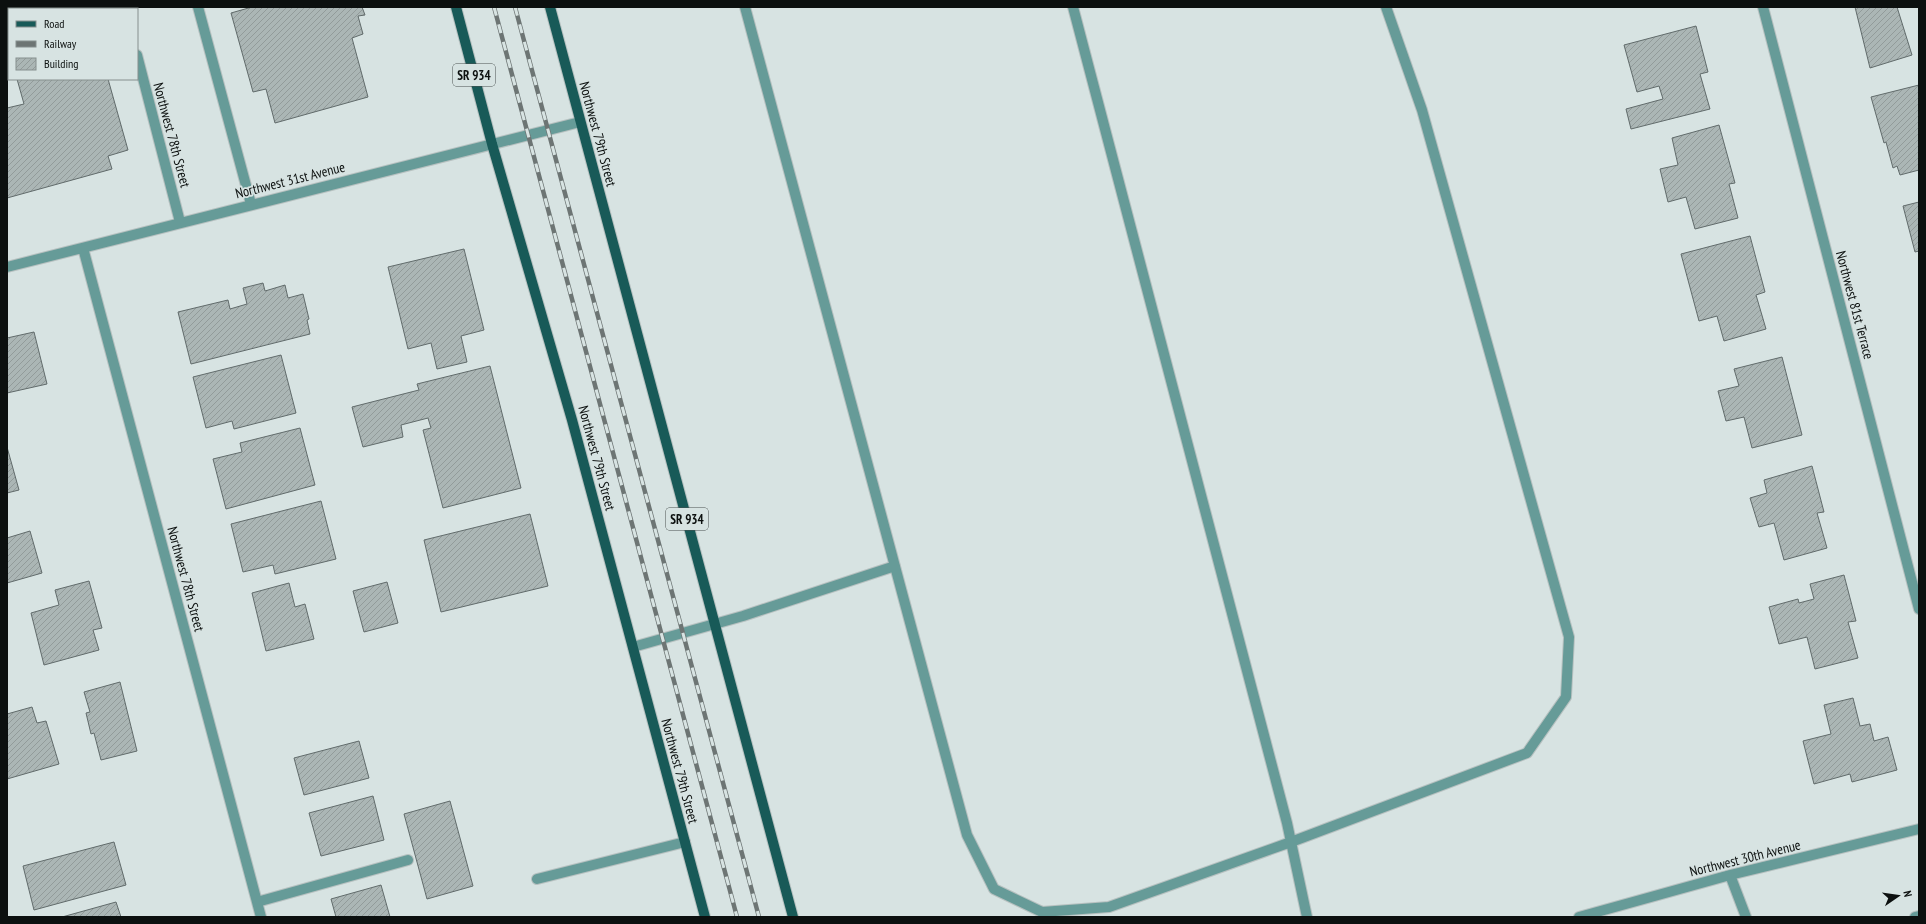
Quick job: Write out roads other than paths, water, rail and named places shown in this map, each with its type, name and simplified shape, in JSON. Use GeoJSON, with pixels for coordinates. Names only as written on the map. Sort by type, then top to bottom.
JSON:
{"type":"FeatureCollection","features":[{"type":"Feature","properties":{"kind":"main road","name":"Northwest 79th Street"},"geometry":{"type":"LineString","coordinates":[[456,7],[492,144],[572,420],[705,917]]}},
{"type":"Feature","properties":{"kind":"main road","name":"Northwest 79th Street"},"geometry":{"type":"LineString","coordinates":[[550,7],[794,917]]}},
{"type":"Feature","properties":{"kind":"street"},"geometry":{"type":"LineString","coordinates":[[198,7],[251,204]]}},
{"type":"Feature","properties":{"kind":"street"},"geometry":{"type":"LineString","coordinates":[[745,7],[967,835],[994,889],[1042,912],[1109,907],[1291,842],[1527,753],[1566,697],[1569,637],[1422,110],[1386,7]]}},
{"type":"Feature","properties":{"kind":"street"},"geometry":{"type":"LineString","coordinates":[[1073,7],[1291,842],[1307,917]]}},
{"type":"Feature","properties":{"kind":"street","name":"Northwest 81st Terrace"},"geometry":{"type":"LineString","coordinates":[[1763,7],[1919,609]]}},
{"type":"Feature","properties":{"kind":"street","name":"Northwest 78th Street"},"geometry":{"type":"LineString","coordinates":[[138,58],[180,222]]}},
{"type":"Feature","properties":{"kind":"street","name":"Northwest 31st Avenue"},"geometry":{"type":"LineString","coordinates":[[7,267],[251,204],[580,122]]}},
{"type":"Feature","properties":{"kind":"street","name":"Northwest 78th Street"},"geometry":{"type":"LineString","coordinates":[[83,248],[261,917]]}},
{"type":"Feature","properties":{"kind":"street"},"geometry":{"type":"LineString","coordinates":[[633,647],[715,623],[895,566]]}},
{"type":"Feature","properties":{"kind":"street","name":"Northwest 30th Avenue"},"geometry":{"type":"LineString","coordinates":[[1579,917],[1730,875],[1919,830]]}},
{"type":"Feature","properties":{"kind":"street"},"geometry":{"type":"LineString","coordinates":[[537,879],[685,842]]}},
{"type":"Feature","properties":{"kind":"street"},"geometry":{"type":"LineString","coordinates":[[257,902],[408,860]]}},
{"type":"Feature","properties":{"kind":"street"},"geometry":{"type":"LineString","coordinates":[[1730,875],[1746,917]]}},
{"type":"Feature","properties":{"kind":"street"},"geometry":{"type":"LineString","coordinates":[[1915,917],[1919,916]]}},
{"type":"Feature","properties":{"kind":"railway"},"geometry":{"type":"LineString","coordinates":[[494,7],[737,917]]}},
{"type":"Feature","properties":{"kind":"railway"},"geometry":{"type":"LineString","coordinates":[[515,7],[759,917]]}}]}
